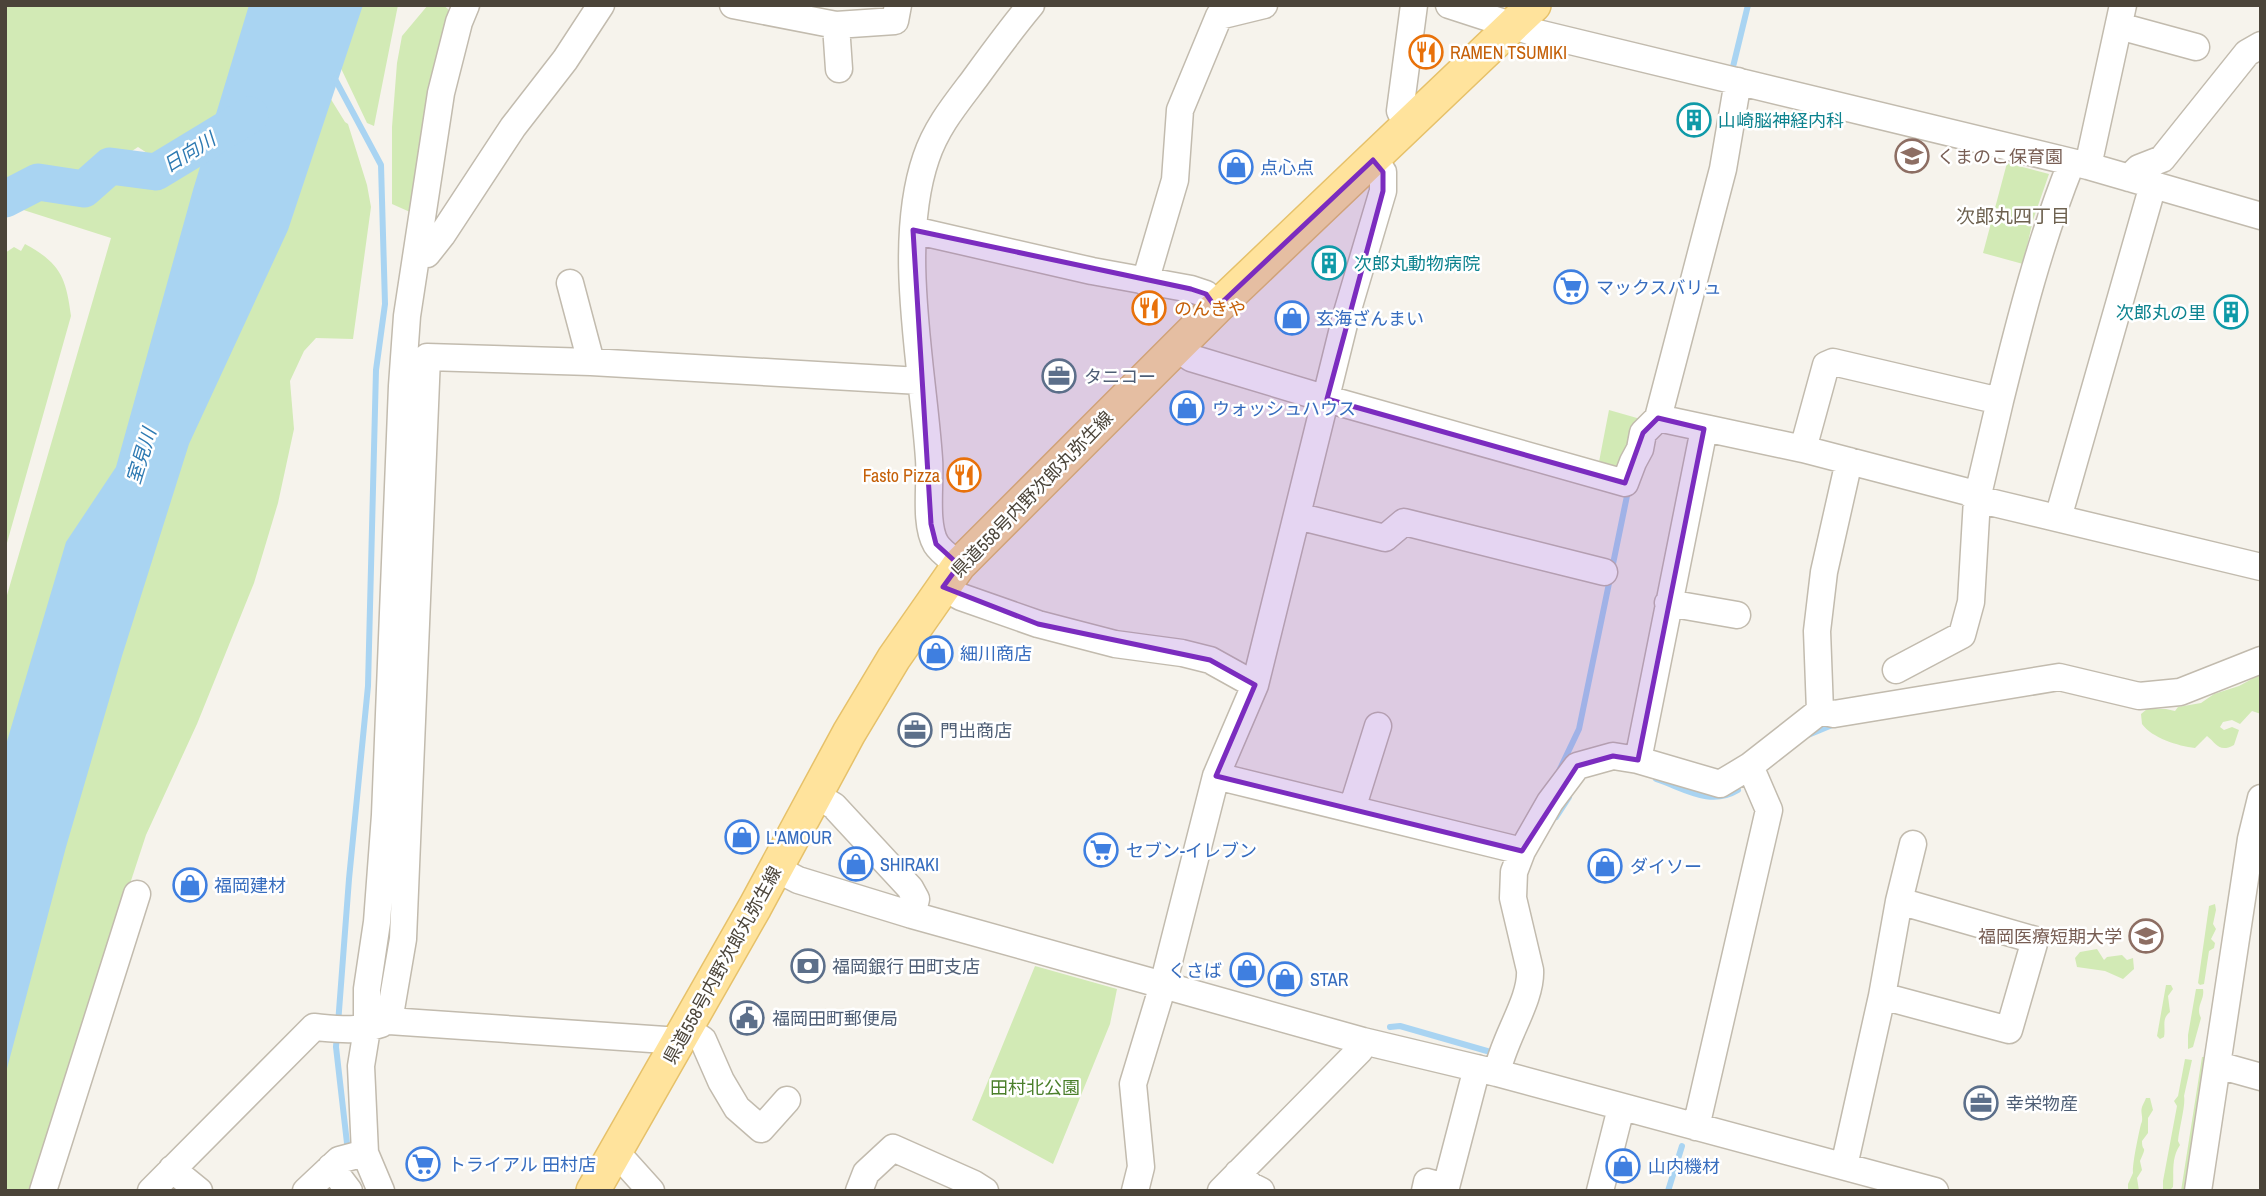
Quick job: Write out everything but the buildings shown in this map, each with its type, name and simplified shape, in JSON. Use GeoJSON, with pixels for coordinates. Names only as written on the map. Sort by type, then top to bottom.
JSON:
{"type":"FeatureCollection","features":[{"type":"Feature","properties":{"kind":"main road","name":"県道558号内野次郎丸弥生線"},"geometry":{"type":"LineString","coordinates":[[593,1191],[777,869],[849,733],[894,658],[951,576],[1216,308],[1522,16]]}},
{"type":"Feature","properties":{"kind":"street"},"geometry":{"type":"LineString","coordinates":[[368,1027],[367,989],[377,922],[385,815],[407,316],[441,93],[466,5]]}},
{"type":"Feature","properties":{"kind":"street"},"geometry":{"type":"LineString","coordinates":[[418,254],[426,254],[442,236],[513,127],[565,60],[601,5]]}},
{"type":"Feature","properties":{"kind":"street"},"geometry":{"type":"LineString","coordinates":[[733,5],[836,24],[895,21],[898,5]]}},
{"type":"Feature","properties":{"kind":"street"},"geometry":{"type":"LineString","coordinates":[[1031,5],[939,126],[925,160],[914,230],[914,280],[920,381],[929,458],[931,524],[936,544],[961,597],[1038,624],[1115,644],[1182,653],[1210,660],[1255,685]]}},
{"type":"Feature","properties":{"kind":"street"},"geometry":{"type":"LineString","coordinates":[[1145,282],[1175,180],[1180,110],[1219,16],[1264,5]]}},
{"type":"Feature","properties":{"kind":"street"},"geometry":{"type":"LineString","coordinates":[[1407,125],[1399,111],[1414,5]]}},
{"type":"Feature","properties":{"kind":"street"},"geometry":{"type":"LineString","coordinates":[[1448,5],[1522,16],[1730,79],[2079,165],[2261,216]]}},
{"type":"Feature","properties":{"kind":"street"},"geometry":{"type":"LineString","coordinates":[[1905,658],[1962,635],[1971,602],[1977,499],[2028,287],[2057,199],[2079,165],[2121,16],[2196,47]]}},
{"type":"Feature","properties":{"kind":"street"},"geometry":{"type":"LineString","coordinates":[[836,24],[839,69]]}},
{"type":"Feature","properties":{"kind":"street"},"geometry":{"type":"LineString","coordinates":[[2058,518],[2141,182],[2139,168],[2162,159],[2247,53],[2261,45]]}},
{"type":"Feature","properties":{"kind":"street"},"geometry":{"type":"LineString","coordinates":[[1176,348],[1191,358],[1327,399],[1625,483],[1651,425],[1723,169],[1730,79]]}},
{"type":"Feature","properties":{"kind":"street"},"geometry":{"type":"LineString","coordinates":[[1135,1191],[1141,1167],[1133,1084],[1163,985],[1216,776],[1255,685],[1346,316],[1383,191],[1383,172],[1373,160]]}},
{"type":"Feature","properties":{"kind":"street"},"geometry":{"type":"LineString","coordinates":[[914,230],[1145,282],[1191,289],[1206,295],[1216,308]]}},
{"type":"Feature","properties":{"kind":"street"},"geometry":{"type":"LineString","coordinates":[[570,283],[591,362]]}},
{"type":"Feature","properties":{"kind":"street"},"geometry":{"type":"LineString","coordinates":[[381,1191],[366,1153],[361,1066],[368,1027],[403,939],[427,357],[591,362],[920,381]]}},
{"type":"Feature","properties":{"kind":"street"},"geometry":{"type":"LineString","coordinates":[[1803,449],[1826,365],[1833,362],[2000,401]]}},
{"type":"Feature","properties":{"kind":"street"},"geometry":{"type":"LineString","coordinates":[[1651,425],[1704,429],[1803,449],[1968,492],[1977,499],[2261,567]]}},
{"type":"Feature","properties":{"kind":"street"},"geometry":{"type":"LineString","coordinates":[[1638,760],[1704,429]]}},
{"type":"Feature","properties":{"kind":"street"},"geometry":{"type":"LineString","coordinates":[[1820,711],[1817,631],[1822,584],[1849,461]]}},
{"type":"Feature","properties":{"kind":"street"},"geometry":{"type":"LineString","coordinates":[[1297,516],[1385,538],[1404,522],[1604,572]]}},
{"type":"Feature","properties":{"kind":"street"},"geometry":{"type":"LineString","coordinates":[[1668,603],[1737,615]]}},
{"type":"Feature","properties":{"kind":"street"},"geometry":{"type":"LineString","coordinates":[[1820,711],[1834,714],[2059,677],[2138,696],[2180,692],[2261,660]]}},
{"type":"Feature","properties":{"kind":"street"},"geometry":{"type":"LineString","coordinates":[[1425,1191],[1427,1182],[1446,1186],[1487,1070],[1504,1046],[1531,982],[1513,898],[1514,872],[1522,851],[1550,802],[1577,766],[1613,756],[1638,760],[1720,784],[1750,766],[1820,711]]}},
{"type":"Feature","properties":{"kind":"street"},"geometry":{"type":"LineString","coordinates":[[1352,809],[1378,726]]}},
{"type":"Feature","properties":{"kind":"street"},"geometry":{"type":"LineString","coordinates":[[1696,1127],[1769,810],[1750,766]]}},
{"type":"Feature","properties":{"kind":"street"},"geometry":{"type":"LineString","coordinates":[[1216,776],[1522,851]]}},
{"type":"Feature","properties":{"kind":"street"},"geometry":{"type":"LineString","coordinates":[[816,795],[834,806],[909,888],[916,899],[912,915]]}},
{"type":"Feature","properties":{"kind":"street"},"geometry":{"type":"LineString","coordinates":[[2198,1191],[2251,839],[2261,798]]}},
{"type":"Feature","properties":{"kind":"street"},"geometry":{"type":"LineString","coordinates":[[1849,1175],[1899,901],[1913,844]]}},
{"type":"Feature","properties":{"kind":"street"},"geometry":{"type":"LineString","coordinates":[[777,869],[798,880],[912,915],[1363,1041],[1487,1070],[1696,1127],[1849,1175],[1935,1191]]}},
{"type":"Feature","properties":{"kind":"street"},"geometry":{"type":"LineString","coordinates":[[43,1191],[137,894]]}},
{"type":"Feature","properties":{"kind":"street"},"geometry":{"type":"LineString","coordinates":[[1882,996],[2009,1030],[2035,940],[1899,901]]}},
{"type":"Feature","properties":{"kind":"street"},"geometry":{"type":"LineString","coordinates":[[151,1191],[314,1027],[684,1035],[703,1040],[721,1081],[737,1108],[761,1129],[787,1100]]}},
{"type":"Feature","properties":{"kind":"street"},"geometry":{"type":"LineString","coordinates":[[1229,1182],[1360,1050],[1363,1041]]}},
{"type":"Feature","properties":{"kind":"street"},"geometry":{"type":"LineString","coordinates":[[2218,1065],[2261,1077]]}},
{"type":"Feature","properties":{"kind":"street"},"geometry":{"type":"LineString","coordinates":[[1600,1191],[1621,1108]]}},
{"type":"Feature","properties":{"kind":"street"},"geometry":{"type":"LineString","coordinates":[[859,1191],[866,1173],[894,1148],[985,1191]]}},
{"type":"Feature","properties":{"kind":"street"},"geometry":{"type":"LineString","coordinates":[[615,1151],[651,1191]]}},
{"type":"Feature","properties":{"kind":"street"},"geometry":{"type":"LineString","coordinates":[[306,1191],[335,1163],[366,1153]]}},
{"type":"Feature","properties":{"kind":"street"},"geometry":{"type":"LineString","coordinates":[[335,1163],[349,1191]]}},
{"type":"Feature","properties":{"kind":"street"},"geometry":{"type":"LineString","coordinates":[[172,1169],[199,1191]]}},
{"type":"Feature","properties":{"kind":"street"},"geometry":{"type":"LineString","coordinates":[[1229,1182],[1251,1186],[1261,1191]]}},
{"type":"Feature","properties":{"kind":"highlighted area"},"geometry":{"type":"Polygon","coordinates":[[[1373,160],[1383,172],[1383,191],[1327,399],[1625,483],[1643,433],[1658,418],[1704,429],[1638,760],[1613,756],[1577,766],[1522,851],[1216,776],[1255,685],[1210,660],[1038,624],[943,587],[959,565],[936,544],[931,524],[913,230],[1191,289],[1206,294],[1216,308],[1373,160]]]}},
{"type":"Feature","properties":{"kind":"green space"},"geometry":{"type":"Polygon","coordinates":[[[5,5],[261,5],[222,123],[156,159],[138,147],[123,157],[79,173],[39,170],[5,182],[5,5]]]}},
{"type":"Feature","properties":{"kind":"green space"},"geometry":{"type":"Polygon","coordinates":[[[356,5],[398,5],[374,126],[367,123],[337,60],[356,5]]]}},
{"type":"Feature","properties":{"kind":"green space"},"geometry":{"type":"Polygon","coordinates":[[[428,5],[443,5],[448,9],[450,24],[410,212],[392,204],[392,127],[397,63],[402,36],[428,5]]]}},
{"type":"Feature","properties":{"kind":"green space"},"geometry":{"type":"Polygon","coordinates":[[[324,88],[348,124],[371,207],[353,339],[316,338],[304,351],[290,381],[294,429],[278,503],[254,583],[197,724],[146,835],[62,1091],[35,1191],[5,1191],[5,1034],[177,451],[324,88]]]}},
{"type":"Feature","properties":{"kind":"green space"},"geometry":{"type":"Polygon","coordinates":[[[216,151],[168,326],[5,782],[5,602],[111,238],[11,206],[43,191],[93,196],[114,174],[161,179],[216,151]]]}},
{"type":"Feature","properties":{"kind":"green space"},"geometry":{"type":"Polygon","coordinates":[[[2007,163],[2049,174],[2033,220],[2023,264],[1983,253],[2007,163]]]}},
{"type":"Feature","properties":{"kind":"green space"},"geometry":{"type":"Polygon","coordinates":[[[25,244],[46,258],[59,272],[67,291],[71,316],[5,550],[5,253],[14,247],[21,251],[25,244]]]}},
{"type":"Feature","properties":{"kind":"green space"},"geometry":{"type":"Polygon","coordinates":[[[1609,410],[1644,420],[1625,474],[1598,467],[1609,410]]]}},
{"type":"Feature","properties":{"kind":"green space"},"geometry":{"type":"Polygon","coordinates":[[[2261,674],[2261,714],[2252,711],[2240,724],[2232,720],[2223,722],[2220,727],[2224,730],[2232,727],[2239,730],[2234,745],[2225,748],[2219,746],[2207,736],[2195,748],[2181,745],[2159,737],[2142,724],[2141,714],[2147,709],[2175,711],[2178,707],[2201,703],[2214,694],[2239,686],[2261,674]]]}},
{"type":"Feature","properties":{"kind":"green space"},"geometry":{"type":"Polygon","coordinates":[[[2215,904],[2213,924],[2216,929],[2211,939],[2215,943],[2214,948],[2209,951],[2204,984],[2200,985],[2198,983],[2209,906],[2215,904]]]}},
{"type":"Feature","properties":{"kind":"green space"},"geometry":{"type":"Polygon","coordinates":[[[2097,949],[2104,960],[2122,955],[2127,960],[2133,958],[2134,969],[2123,979],[2105,971],[2077,967],[2075,958],[2080,952],[2097,949]]]}},
{"type":"Feature","properties":{"kind":"green space","name":"田村北公園"},"geometry":{"type":"Polygon","coordinates":[[[1035,966],[1117,989],[1110,1024],[1053,1164],[972,1120],[1035,966]]]}},
{"type":"Feature","properties":{"kind":"green space"},"geometry":{"type":"Polygon","coordinates":[[[2166,985],[2171,985],[2173,989],[2168,996],[2170,1012],[2165,1020],[2164,1037],[2160,1039],[2157,1036],[2166,985]]]}},
{"type":"Feature","properties":{"kind":"green space"},"geometry":{"type":"Polygon","coordinates":[[[2196,989],[2203,989],[2199,1010],[2201,1018],[2193,1047],[2188,1049],[2188,1035],[2196,989]]]}},
{"type":"Feature","properties":{"kind":"green space"},"geometry":{"type":"Polygon","coordinates":[[[2202,1057],[2206,1057],[2189,1191],[2181,1191],[2202,1057]]]}},
{"type":"Feature","properties":{"kind":"green space"},"geometry":{"type":"Polygon","coordinates":[[[2185,1059],[2192,1060],[2184,1096],[2178,1141],[2180,1145],[2174,1160],[2173,1187],[2169,1191],[2163,1191],[2177,1106],[2174,1101],[2178,1096],[2185,1059]]]}},
{"type":"Feature","properties":{"kind":"green space"},"geometry":{"type":"Polygon","coordinates":[[[2146,1098],[2150,1098],[2153,1110],[2148,1118],[2148,1133],[2142,1141],[2142,1170],[2137,1178],[2139,1191],[2128,1191],[2142,1122],[2142,1109],[2146,1098]]]}},
{"type":"Feature","properties":{"kind":"water","name":"室見川"},"geometry":{"type":"Polygon","coordinates":[[[249,5],[363,5],[288,230],[189,444],[122,656],[66,847],[5,1076],[5,748],[66,542],[116,467],[193,190],[249,5]]]}},
{"type":"Feature","properties":{"kind":"waterway"},"geometry":{"type":"LineString","coordinates":[[1731,75],[1748,5]]}},
{"type":"Feature","properties":{"kind":"waterway"},"geometry":{"type":"LineString","coordinates":[[335,79],[381,165],[385,304],[376,370],[368,686],[338,1024]]}},
{"type":"Feature","properties":{"kind":"waterway","name":"日向川"},"geometry":{"type":"LineString","coordinates":[[5,199],[38,182],[84,189],[110,166],[156,172],[250,115]]}},
{"type":"Feature","properties":{"kind":"waterway"},"geometry":{"type":"LineString","coordinates":[[1559,771],[1579,729],[1628,491]]}},
{"type":"Feature","properties":{"kind":"waterway"},"geometry":{"type":"LineString","coordinates":[[1808,735],[1837,723]]}},
{"type":"Feature","properties":{"kind":"waterway"},"geometry":{"type":"LineString","coordinates":[[1656,779],[1707,796],[1728,795],[1738,790]]}},
{"type":"Feature","properties":{"kind":"waterway"},"geometry":{"type":"LineString","coordinates":[[1556,817],[1569,797]]}},
{"type":"Feature","properties":{"kind":"waterway"},"geometry":{"type":"LineString","coordinates":[[1390,1027],[1400,1026],[1494,1053]]}},
{"type":"Feature","properties":{"kind":"waterway"},"geometry":{"type":"LineString","coordinates":[[337,1034],[336,1047],[348,1152]]}},
{"type":"Feature","properties":{"kind":"waterway"},"geometry":{"type":"LineString","coordinates":[[1668,1191],[1682,1146]]}},
{"type":"Feature","properties":{"kind":"place","name":"RAMEN TSUMIKI"},"geometry":{"type":"Point","coordinates":[1426,52]}},
{"type":"Feature","properties":{"kind":"place","name":"山崎脳神経内科"},"geometry":{"type":"Point","coordinates":[1694,120]}},
{"type":"Feature","properties":{"kind":"place","name":"くまのこ保育園"},"geometry":{"type":"Point","coordinates":[1912,156]}},
{"type":"Feature","properties":{"kind":"place","name":"点心点"},"geometry":{"type":"Point","coordinates":[1236,167]}},
{"type":"Feature","properties":{"kind":"place","name":"次郎丸動物病院"},"geometry":{"type":"Point","coordinates":[1329,263]}},
{"type":"Feature","properties":{"kind":"place","name":"マックスバリュ"},"geometry":{"type":"Point","coordinates":[1571,287]}},
{"type":"Feature","properties":{"kind":"place","name":"のんきや"},"geometry":{"type":"Point","coordinates":[1149,308]}},
{"type":"Feature","properties":{"kind":"place","name":"次郎丸の里"},"geometry":{"type":"Point","coordinates":[2231,312]}},
{"type":"Feature","properties":{"kind":"place","name":"玄海ざんまい"},"geometry":{"type":"Point","coordinates":[1292,318]}},
{"type":"Feature","properties":{"kind":"place","name":"タニコー"},"geometry":{"type":"Point","coordinates":[1059,376]}},
{"type":"Feature","properties":{"kind":"place","name":"ウォッシュハウス"},"geometry":{"type":"Point","coordinates":[1187,408]}},
{"type":"Feature","properties":{"kind":"place","name":"Fasto Pizza"},"geometry":{"type":"Point","coordinates":[964,475]}},
{"type":"Feature","properties":{"kind":"place","name":"細川商店"},"geometry":{"type":"Point","coordinates":[936,653]}},
{"type":"Feature","properties":{"kind":"place","name":"門出商店"},"geometry":{"type":"Point","coordinates":[915,730]}},
{"type":"Feature","properties":{"kind":"place","name":"L'AMOUR"},"geometry":{"type":"Point","coordinates":[742,837]}},
{"type":"Feature","properties":{"kind":"place","name":"セブン-イレブン"},"geometry":{"type":"Point","coordinates":[1101,850]}},
{"type":"Feature","properties":{"kind":"place","name":"SHIRAKI"},"geometry":{"type":"Point","coordinates":[856,864]}},
{"type":"Feature","properties":{"kind":"place","name":"ダイソー"},"geometry":{"type":"Point","coordinates":[1605,866]}},
{"type":"Feature","properties":{"kind":"place","name":"福岡建材"},"geometry":{"type":"Point","coordinates":[190,885]}},
{"type":"Feature","properties":{"kind":"place","name":"福岡医療短期大学"},"geometry":{"type":"Point","coordinates":[2146,936]}},
{"type":"Feature","properties":{"kind":"place","name":"福岡銀行 田町支店"},"geometry":{"type":"Point","coordinates":[808,966]}},
{"type":"Feature","properties":{"kind":"place","name":"くさば"},"geometry":{"type":"Point","coordinates":[1247,970]}},
{"type":"Feature","properties":{"kind":"place","name":"STAR"},"geometry":{"type":"Point","coordinates":[1285,979]}},
{"type":"Feature","properties":{"kind":"place","name":"福岡田町郵便局"},"geometry":{"type":"Point","coordinates":[747,1018]}},
{"type":"Feature","properties":{"kind":"place","name":"幸栄物産"},"geometry":{"type":"Point","coordinates":[1981,1103]}},
{"type":"Feature","properties":{"kind":"place","name":"トライアル 田村店"},"geometry":{"type":"Point","coordinates":[423,1164]}},
{"type":"Feature","properties":{"kind":"place","name":"山内機材"},"geometry":{"type":"Point","coordinates":[1623,1166]}},
{"type":"Feature","properties":{"kind":"district","name":"次郎丸四丁目"},"geometry":{"type":"Point","coordinates":[2013,216]}}]}
